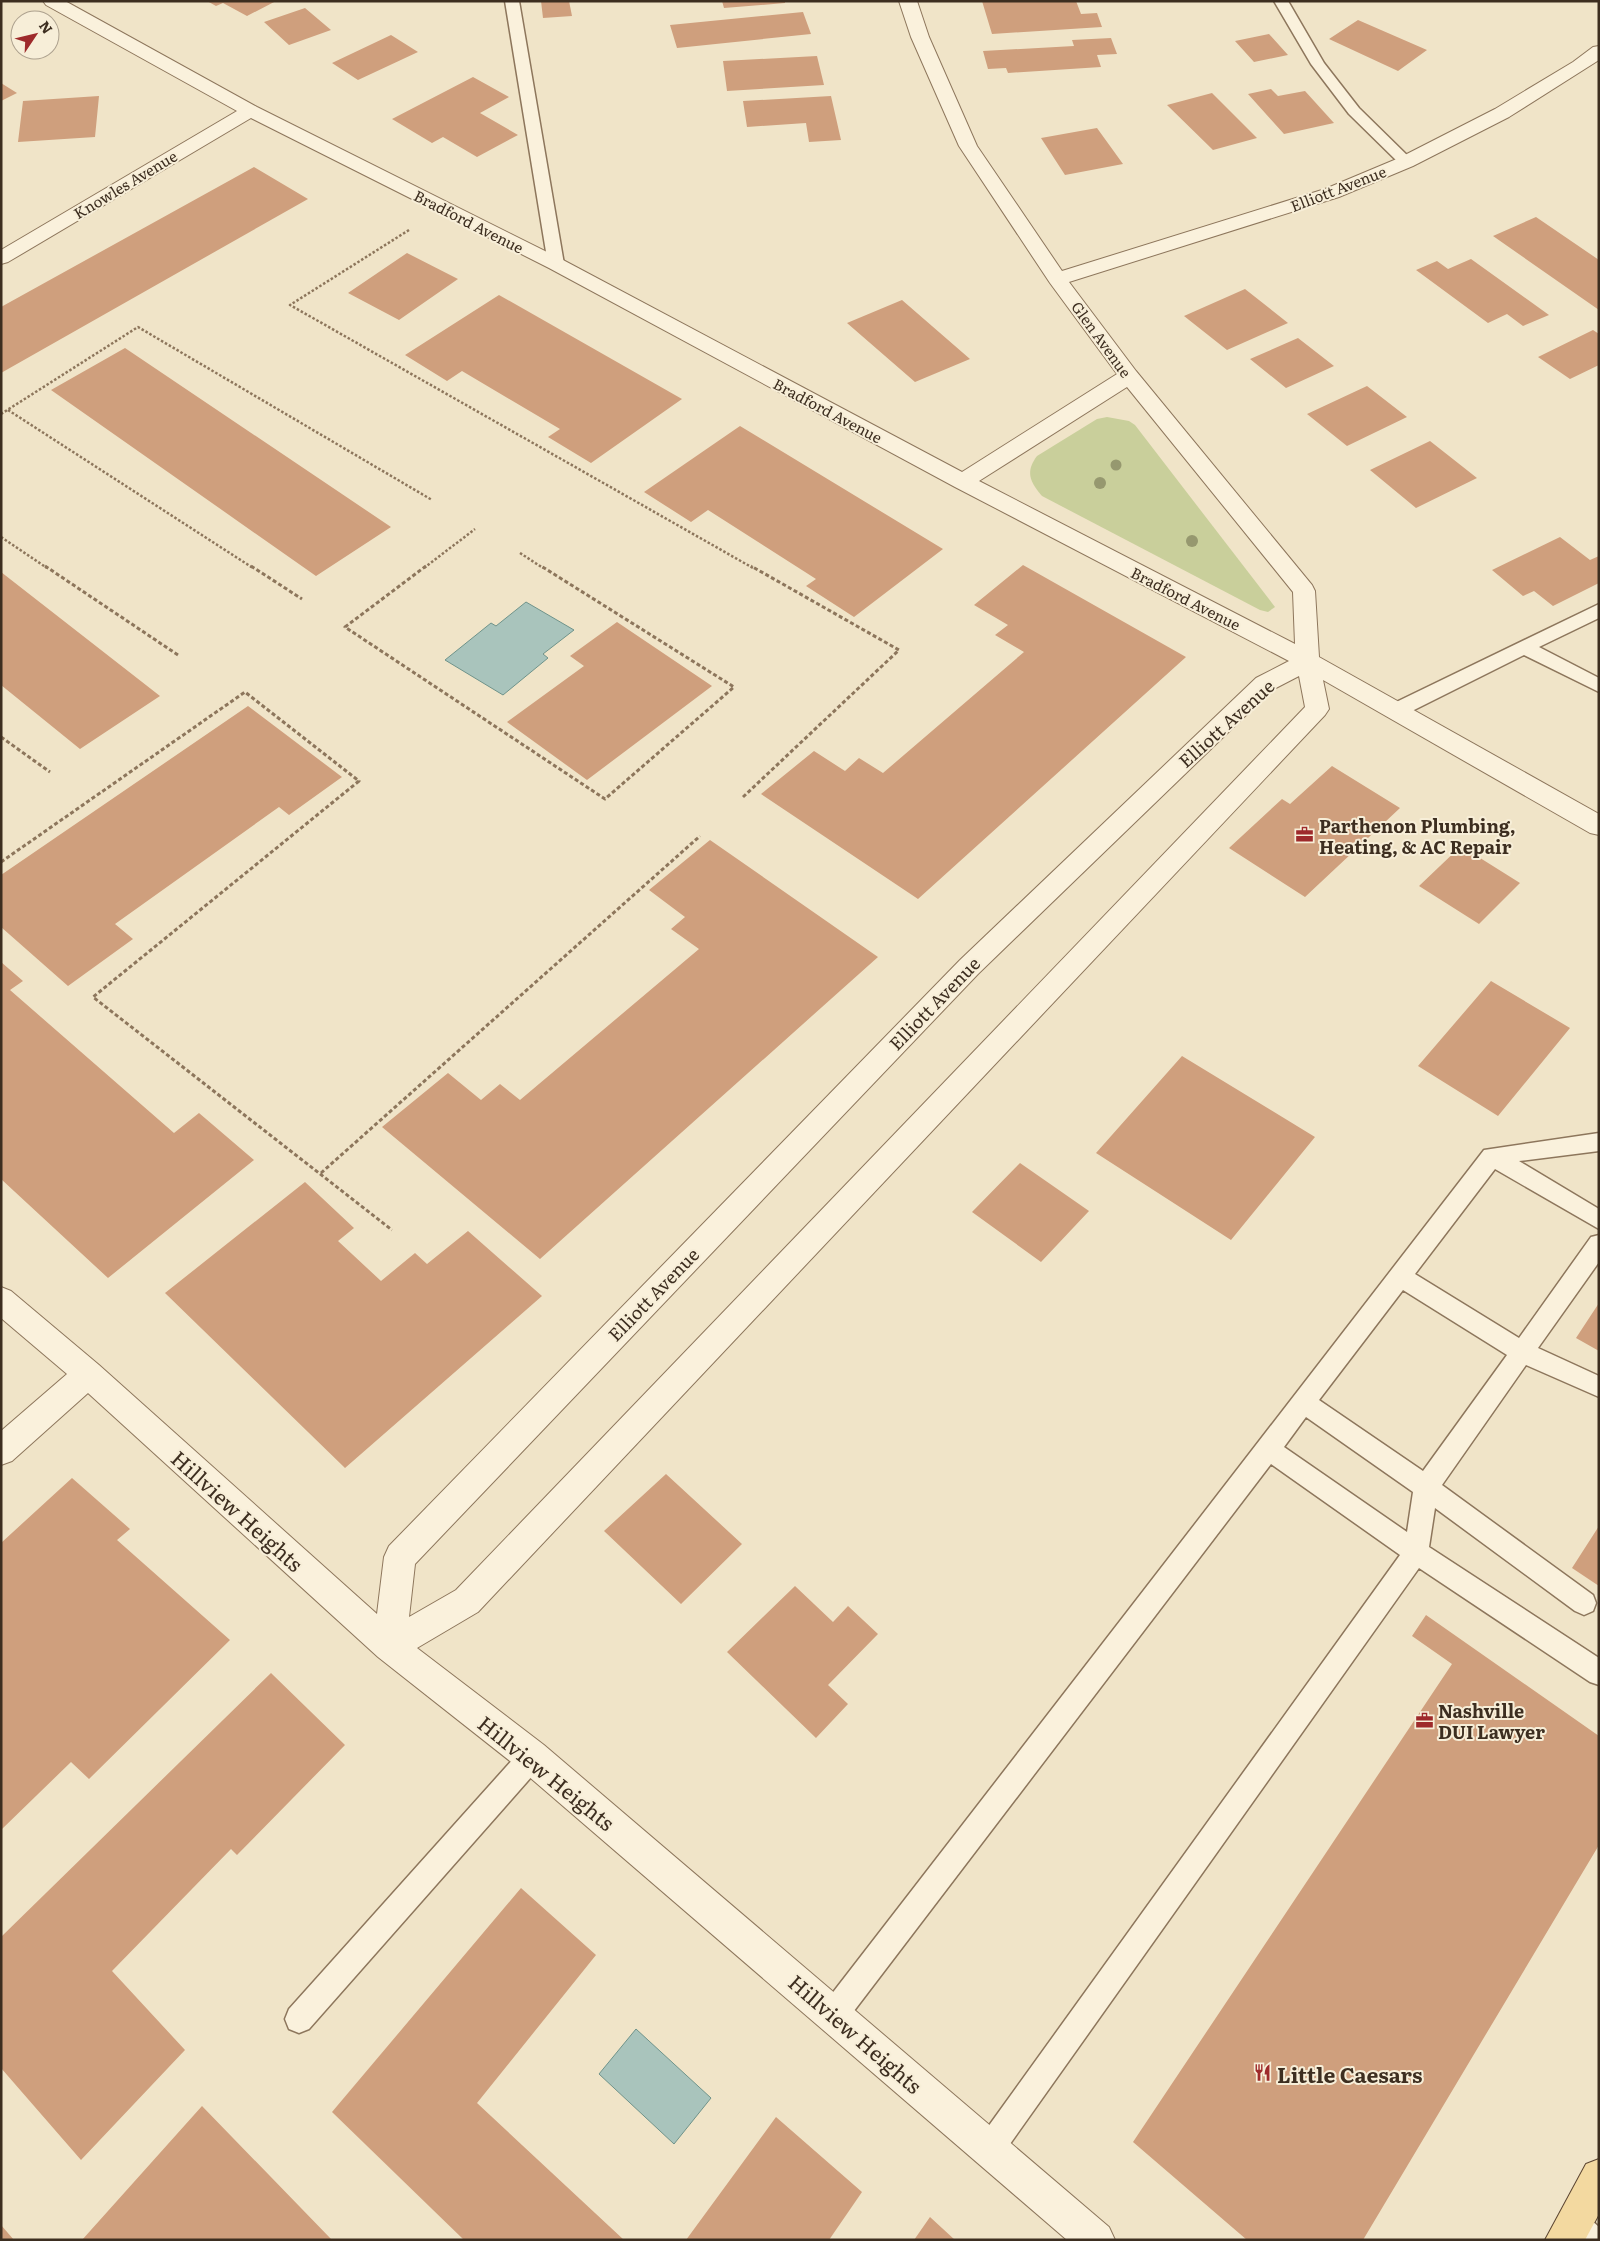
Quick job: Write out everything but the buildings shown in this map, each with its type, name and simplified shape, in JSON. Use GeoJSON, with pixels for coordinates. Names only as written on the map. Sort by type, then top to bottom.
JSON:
{"type":"FeatureCollection","features":[{"type":"Feature","properties":{"kind":"main road"},"geometry":{"type":"LineString","coordinates":[[1576,2234],[1599,2177]]}},
{"type":"Feature","properties":{"kind":"street","name":"Bradford Avenue"},"geometry":{"type":"LineString","coordinates":[[52,1],[250,111],[556,264],[963,482],[1308,661],[1599,826]]}},
{"type":"Feature","properties":{"kind":"street","name":"Glen Avenue"},"geometry":{"type":"LineString","coordinates":[[908,1],[920,37],[968,146],[1057,279],[1129,376],[1304,591],[1308,661]]}},
{"type":"Feature","properties":{"kind":"street","name":"Elliott Avenue"},"geometry":{"type":"LineString","coordinates":[[1057,279],[1332,194],[1406,162],[1502,113],[1579,66],[1599,51]]}},
{"type":"Feature","properties":{"kind":"street","name":"Knowles Avenue"},"geometry":{"type":"LineString","coordinates":[[1,258],[250,111]]}},
{"type":"Feature","properties":{"kind":"street"},"geometry":{"type":"LineString","coordinates":[[963,482],[1129,376]]}},
{"type":"Feature","properties":{"kind":"street","name":"Elliott Avenue"},"geometry":{"type":"LineString","coordinates":[[389,1646],[400,1557],[969,966],[1264,684],[1308,661]]}},
{"type":"Feature","properties":{"kind":"street"},"geometry":{"type":"LineString","coordinates":[[389,1646],[467,1601],[1317,710],[1308,661]]}},
{"type":"Feature","properties":{"kind":"street","name":"Hillview Heights"},"geometry":{"type":"LineString","coordinates":[[1,1300],[88,1374],[389,1646],[532,1757],[1096,2240]]}},
{"type":"Feature","properties":{"kind":"street"},"geometry":{"type":"LineString","coordinates":[[1,1451],[88,1374]]}},
{"type":"Feature","properties":{"kind":"lane"},"geometry":{"type":"LineString","coordinates":[[512,1],[556,264]]}},
{"type":"Feature","properties":{"kind":"lane"},"geometry":{"type":"LineString","coordinates":[[1281,1],[1318,64],[1354,110],[1406,162]]}},
{"type":"Feature","properties":{"kind":"lane"},"geometry":{"type":"LineString","coordinates":[[1395,711],[1599,610]]}},
{"type":"Feature","properties":{"kind":"lane"},"geometry":{"type":"LineString","coordinates":[[1523,647],[1599,686]]}},
{"type":"Feature","properties":{"kind":"lane"},"geometry":{"type":"LineString","coordinates":[[834,2014],[1492,1156],[1599,1142]]}},
{"type":"Feature","properties":{"kind":"lane"},"geometry":{"type":"LineString","coordinates":[[1492,1156],[1599,1220]]}},
{"type":"Feature","properties":{"kind":"lane"},"geometry":{"type":"LineString","coordinates":[[990,2148],[1416,1552],[1426,1487],[1599,1244]]}},
{"type":"Feature","properties":{"kind":"lane"},"geometry":{"type":"LineString","coordinates":[[1399,1276],[1522,1352],[1599,1387]]}},
{"type":"Feature","properties":{"kind":"lane"},"geometry":{"type":"LineString","coordinates":[[1304,1403],[1426,1487],[1584,1603]]}},
{"type":"Feature","properties":{"kind":"lane"},"geometry":{"type":"LineString","coordinates":[[1268,1449],[1416,1552],[1599,1673]]}},
{"type":"Feature","properties":{"kind":"lane"},"geometry":{"type":"LineString","coordinates":[[299,2019],[532,1757]]}},
{"type":"Feature","properties":{"kind":"path"},"geometry":{"type":"LineString","coordinates":[[414,227],[290,305],[899,650],[743,797]]}},
{"type":"Feature","properties":{"kind":"path"},"geometry":{"type":"LineString","coordinates":[[1,414],[138,327],[432,500]]}},
{"type":"Feature","properties":{"kind":"path"},"geometry":{"type":"LineString","coordinates":[[8,410],[302,598]]}},
{"type":"Feature","properties":{"kind":"path"},"geometry":{"type":"LineString","coordinates":[[475,529],[345,627],[604,799],[734,687],[520,553]]}},
{"type":"Feature","properties":{"kind":"path"},"geometry":{"type":"LineString","coordinates":[[1,537],[178,655]]}},
{"type":"Feature","properties":{"kind":"path"},"geometry":{"type":"LineString","coordinates":[[1,862],[244,692],[358,781],[93,997],[392,1230]]}},
{"type":"Feature","properties":{"kind":"path"},"geometry":{"type":"LineString","coordinates":[[1,737],[50,772]]}},
{"type":"Feature","properties":{"kind":"path"},"geometry":{"type":"LineString","coordinates":[[321,1173],[700,836]]}},
{"type":"Feature","properties":{"kind":"green space"},"geometry":{"type":"Polygon","coordinates":[[[1107,417],[1129,421],[1135,425],[1275,607],[1268,612],[1260,610],[1042,496],[1030,477],[1031,467],[1037,456],[1097,419],[1107,417]]]}},
{"type":"Feature","properties":{"kind":"water"},"geometry":{"type":"Polygon","coordinates":[[[526,602],[574,630],[543,654],[548,658],[503,695],[445,660],[491,623],[496,626],[526,602]]]}},
{"type":"Feature","properties":{"kind":"water"},"geometry":{"type":"Polygon","coordinates":[[[636,2029],[711,2098],[674,2144],[599,2074],[636,2029]]]}},
{"type":"Feature","properties":{"kind":"place","name":"Parthenon Plumbing, Heating, & AC Repair"},"geometry":{"type":"Point","coordinates":[1305,835]}},
{"type":"Feature","properties":{"kind":"place","name":"Nashville DUI Lawyer"},"geometry":{"type":"Point","coordinates":[1424,1720]}},
{"type":"Feature","properties":{"kind":"place","name":"Little Caesars"},"geometry":{"type":"Point","coordinates":[1263,2073]}}]}
